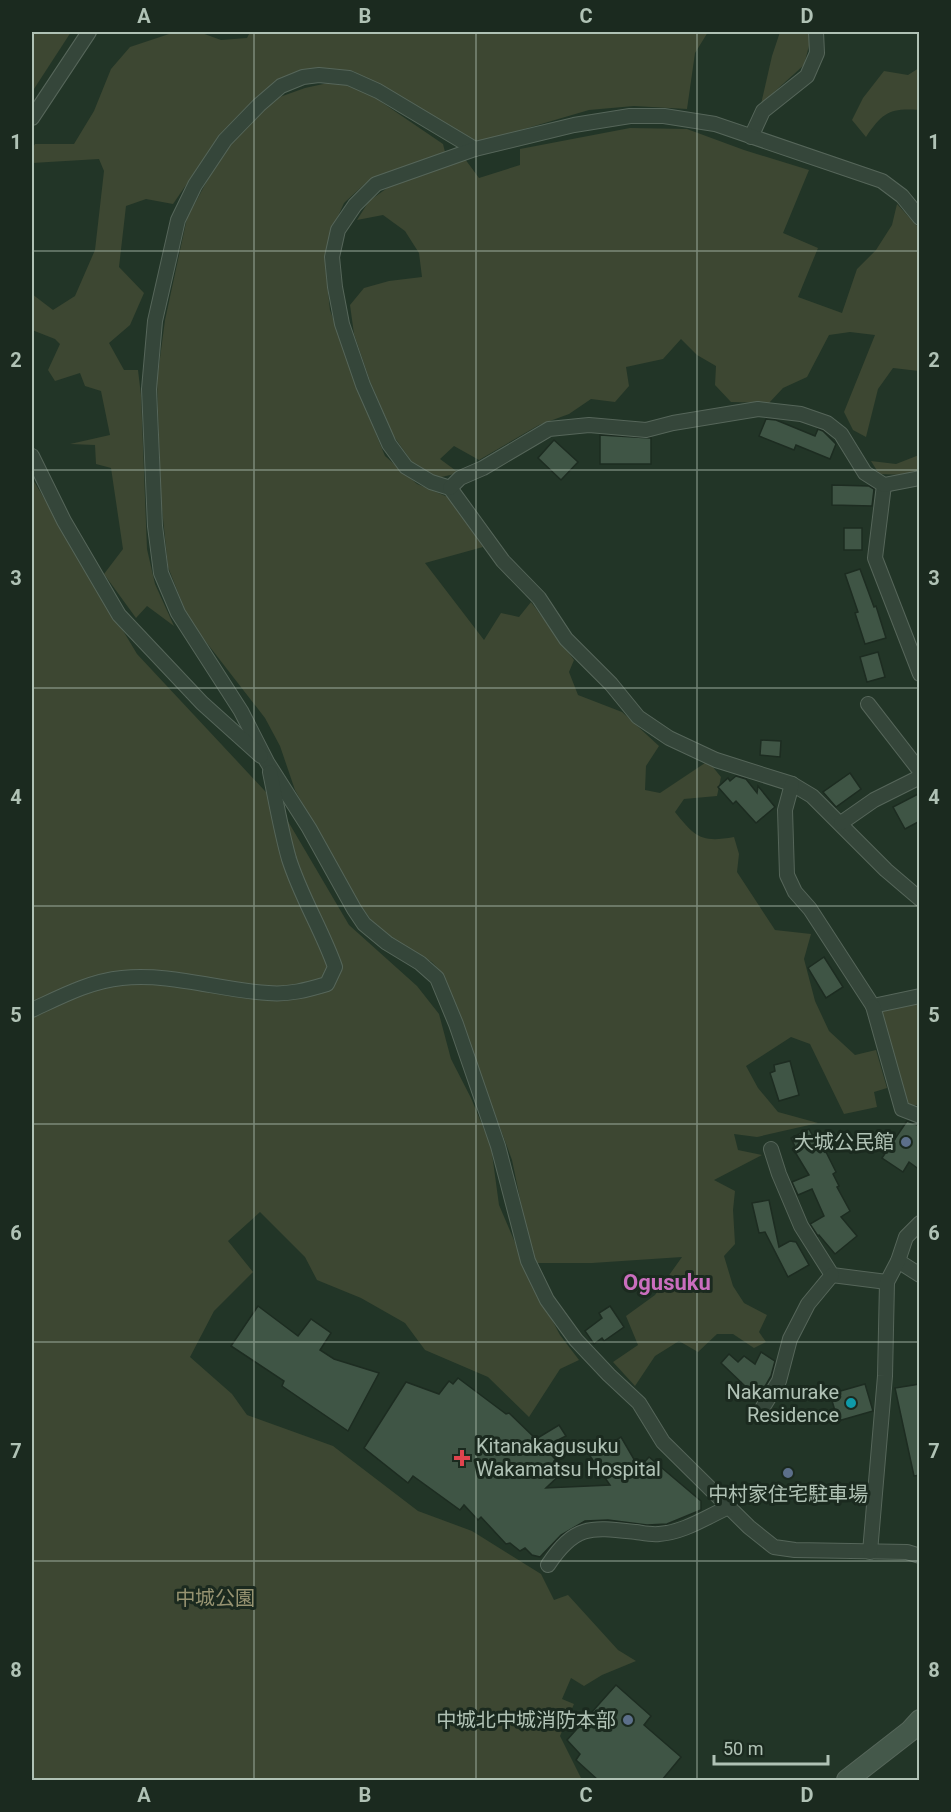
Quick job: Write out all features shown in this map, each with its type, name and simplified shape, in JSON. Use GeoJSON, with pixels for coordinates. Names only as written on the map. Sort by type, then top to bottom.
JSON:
{"type":"FeatureCollection","features":[{"type":"Feature","properties":{"kind":"main road"},"geometry":{"type":"LineString","coordinates":[[847,1780],[910,1731],[920,1720]]}},
{"type":"Feature","properties":{"kind":"street"},"geometry":{"type":"LineString","coordinates":[[32,118],[89,32]]}},
{"type":"Feature","properties":{"kind":"street"},"geometry":{"type":"LineString","coordinates":[[751,137],[763,111],[807,76],[817,53],[816,32]]}},
{"type":"Feature","properties":{"kind":"street"},"geometry":{"type":"LineString","coordinates":[[476,149],[378,91],[348,78],[319,75],[303,77],[281,86],[225,140],[195,184],[178,220],[155,321],[149,389],[154,515],[161,573],[178,613],[241,711],[267,762],[309,828],[364,924],[387,943],[420,963],[437,978],[456,1024],[498,1146],[528,1261],[547,1300],[576,1340],[639,1403],[663,1442],[729,1507],[774,1547],[795,1550],[907,1552],[920,1556]]}},
{"type":"Feature","properties":{"kind":"street"},"geometry":{"type":"LineString","coordinates":[[920,218],[902,196],[882,182],[715,124],[664,116],[630,116],[574,125],[476,149],[376,183],[355,205],[338,230],[332,257],[334,287],[342,324],[363,385],[389,444],[406,467],[430,482],[450,488],[503,561],[539,598],[566,639],[612,684],[638,717],[669,738],[716,760],[792,784],[812,796],[920,899]]}},
{"type":"Feature","properties":{"kind":"street"},"geometry":{"type":"LineString","coordinates":[[450,488],[460,478],[503,457],[549,429],[589,425],[646,430],[673,423],[758,409],[801,414],[827,423],[841,434],[865,472],[884,485],[920,478]]}},
{"type":"Feature","properties":{"kind":"street"},"geometry":{"type":"LineString","coordinates":[[32,456],[64,521],[119,615],[202,704],[267,762],[289,859],[308,910],[327,944],[335,967],[327,984],[299,992],[269,993],[159,978],[121,978],[72,991],[32,1010]]}},
{"type":"Feature","properties":{"kind":"street"},"geometry":{"type":"LineString","coordinates":[[884,485],[875,558],[920,674]]}},
{"type":"Feature","properties":{"kind":"street"},"geometry":{"type":"LineString","coordinates":[[868,704],[920,771]]}},
{"type":"Feature","properties":{"kind":"street"},"geometry":{"type":"LineString","coordinates":[[841,823],[874,800],[920,777]]}},
{"type":"Feature","properties":{"kind":"street"},"geometry":{"type":"LineString","coordinates":[[792,784],[785,810],[787,875],[795,892],[810,909],[873,1006],[902,1109],[920,1116]]}},
{"type":"Feature","properties":{"kind":"street"},"geometry":{"type":"LineString","coordinates":[[906,888],[920,880]]}},
{"type":"Feature","properties":{"kind":"street"},"geometry":{"type":"LineString","coordinates":[[873,1006],[920,996]]}},
{"type":"Feature","properties":{"kind":"street"},"geometry":{"type":"LineString","coordinates":[[771,1149],[801,1226],[832,1275]]}},
{"type":"Feature","properties":{"kind":"street"},"geometry":{"type":"LineString","coordinates":[[870,1552],[885,1376],[887,1282],[898,1261],[906,1237],[920,1223]]}},
{"type":"Feature","properties":{"kind":"street"},"geometry":{"type":"LineString","coordinates":[[898,1261],[920,1275]]}},
{"type":"Feature","properties":{"kind":"street"},"geometry":{"type":"LineString","coordinates":[[832,1275],[887,1282]]}},
{"type":"Feature","properties":{"kind":"street"},"geometry":{"type":"LineString","coordinates":[[760,1412],[778,1381],[790,1339],[808,1304],[832,1275]]}},
{"type":"Feature","properties":{"kind":"street"},"geometry":{"type":"LineString","coordinates":[[548,1565],[573,1537],[585,1530],[598,1528],[658,1535],[698,1524],[729,1507]]}},
{"type":"Feature","properties":{"kind":"green space"},"geometry":{"type":"Polygon","coordinates":[[[32,32],[71,32],[32,92],[32,32]]]}},
{"type":"Feature","properties":{"kind":"green space"},"geometry":{"type":"Polygon","coordinates":[[[175,32],[199,32],[221,40],[247,38],[250,32],[708,32],[695,53],[687,109],[634,106],[589,110],[477,143],[353,71],[317,70],[281,78],[246,108],[206,156],[173,204],[146,199],[126,206],[119,267],[144,293],[130,325],[109,343],[124,370],[138,370],[147,549],[155,584],[174,626],[147,606],[136,618],[104,574],[123,549],[111,468],[96,464],[95,445],[70,444],[110,435],[101,391],[85,386],[80,373],[55,381],[48,370],[60,344],[55,339],[32,330],[32,294],[53,310],[75,296],[95,250],[104,171],[99,159],[32,163],[32,149],[35,144],[74,144],[94,111],[111,69],[130,47],[175,32]]]}},
{"type":"Feature","properties":{"kind":"green space"},"geometry":{"type":"Polygon","coordinates":[[[780,32],[808,32],[811,38],[804,65],[761,104],[772,56],[780,32]]]}},
{"type":"Feature","properties":{"kind":"green space"},"geometry":{"type":"Polygon","coordinates":[[[919,68],[919,110],[888,113],[877,122],[866,137],[852,120],[863,98],[884,71],[908,75],[919,68]]]}},
{"type":"Feature","properties":{"kind":"green space"},"geometry":{"type":"Polygon","coordinates":[[[337,81],[371,95],[443,144],[445,152],[369,180],[344,203],[331,232],[325,264],[330,310],[385,456],[417,484],[450,498],[483,547],[425,563],[484,640],[501,613],[519,617],[531,602],[574,660],[569,672],[578,695],[622,712],[659,746],[646,766],[645,790],[660,793],[708,761],[721,777],[717,796],[684,799],[675,812],[688,827],[700,836],[714,839],[734,837],[739,854],[737,872],[775,930],[811,934],[804,959],[815,1001],[829,1031],[855,1055],[876,1050],[887,1088],[874,1092],[877,1107],[844,1114],[810,1044],[791,1037],[746,1066],[758,1088],[778,1112],[818,1123],[757,1137],[734,1134],[738,1150],[762,1155],[714,1180],[735,1191],[733,1210],[735,1244],[724,1256],[733,1286],[744,1303],[767,1315],[759,1332],[766,1342],[754,1348],[733,1334],[717,1334],[698,1352],[679,1341],[655,1356],[635,1386],[613,1362],[638,1345],[626,1316],[655,1295],[682,1257],[592,1263],[536,1263],[512,1160],[443,974],[432,962],[397,943],[371,920],[354,896],[295,790],[280,746],[265,718],[189,620],[168,567],[161,499],[157,381],[165,320],[187,218],[214,168],[239,133],[277,98],[305,88],[337,81]]]}},
{"type":"Feature","properties":{"kind":"green space"},"geometry":{"type":"Polygon","coordinates":[[[630,128],[687,129],[809,170],[783,233],[818,248],[798,297],[842,313],[857,269],[876,250],[892,225],[897,204],[917,226],[919,234],[919,371],[893,368],[878,389],[866,437],[853,430],[844,412],[875,335],[850,332],[829,335],[807,377],[783,388],[769,403],[731,402],[715,385],[716,366],[697,355],[681,339],[663,359],[626,367],[629,386],[615,402],[591,399],[569,414],[539,425],[479,460],[454,446],[440,459],[459,473],[437,478],[414,465],[393,435],[370,381],[354,334],[350,305],[364,288],[389,281],[422,277],[419,253],[405,231],[383,215],[357,220],[369,201],[397,181],[465,159],[479,178],[520,165],[520,149],[630,128]]]}},
{"type":"Feature","properties":{"kind":"green space"},"geometry":{"type":"Polygon","coordinates":[[[919,455],[919,471],[906,475],[879,474],[871,461],[896,464],[919,455]]]}},
{"type":"Feature","properties":{"kind":"green space","name":"中城公園"},"geometry":{"type":"Polygon","coordinates":[[[32,478],[137,654],[279,806],[349,925],[417,986],[439,1014],[451,1059],[471,1098],[491,1146],[499,1205],[531,1280],[560,1335],[579,1360],[560,1369],[529,1417],[488,1377],[425,1350],[405,1323],[361,1298],[317,1280],[305,1257],[260,1212],[228,1241],[253,1272],[214,1311],[190,1357],[232,1394],[247,1415],[333,1446],[418,1511],[472,1531],[541,1574],[554,1600],[568,1595],[618,1650],[636,1661],[602,1675],[584,1686],[571,1678],[562,1699],[574,1704],[560,1736],[582,1780],[32,1780],[32,478]]]}},
{"type":"Feature","properties":{"kind":"green space"},"geometry":{"type":"Polygon","coordinates":[[[919,1003],[919,1105],[906,1106],[880,1011],[919,1003]]]}},
{"type":"Feature","properties":{"kind":"building"},"geometry":{"type":"Polygon","coordinates":[[[766,419],[776,420],[815,436],[818,429],[823,431],[836,444],[830,459],[796,445],[794,450],[759,436],[766,419]]]}},
{"type":"Feature","properties":{"kind":"building"},"geometry":{"type":"Polygon","coordinates":[[[600,435],[651,438],[651,464],[600,464],[600,435]]]}},
{"type":"Feature","properties":{"kind":"building"},"geometry":{"type":"Polygon","coordinates":[[[554,440],[578,462],[561,480],[538,458],[554,440]]]}},
{"type":"Feature","properties":{"kind":"building"},"geometry":{"type":"Polygon","coordinates":[[[832,485],[869,486],[874,489],[872,506],[832,505],[832,485]]]}},
{"type":"Feature","properties":{"kind":"building"},"geometry":{"type":"Polygon","coordinates":[[[844,528],[862,528],[862,550],[844,550],[844,528]]]}},
{"type":"Feature","properties":{"kind":"building"},"geometry":{"type":"Polygon","coordinates":[[[860,569],[874,607],[876,606],[886,638],[865,644],[855,613],[858,612],[845,574],[860,569]]]}},
{"type":"Feature","properties":{"kind":"building"},"geometry":{"type":"Polygon","coordinates":[[[878,652],[885,677],[867,682],[860,657],[878,652]]]}},
{"type":"Feature","properties":{"kind":"building"},"geometry":{"type":"Polygon","coordinates":[[[761,740],[781,741],[780,757],[760,755],[761,740]]]}},
{"type":"Feature","properties":{"kind":"building"},"geometry":{"type":"Polygon","coordinates":[[[850,773],[861,789],[836,807],[823,792],[850,773]]]}},
{"type":"Feature","properties":{"kind":"building"},"geometry":{"type":"Polygon","coordinates":[[[736,776],[746,779],[757,793],[758,786],[775,807],[756,823],[736,801],[733,804],[718,787],[728,778],[730,781],[736,776]]]}},
{"type":"Feature","properties":{"kind":"building"},"geometry":{"type":"Polygon","coordinates":[[[920,793],[920,821],[905,829],[893,807],[920,793]]]}},
{"type":"Feature","properties":{"kind":"building"},"geometry":{"type":"Polygon","coordinates":[[[824,957],[843,987],[826,998],[808,968],[824,957]]]}},
{"type":"Feature","properties":{"kind":"building"},"geometry":{"type":"Polygon","coordinates":[[[790,1061],[799,1095],[779,1101],[770,1073],[775,1071],[774,1065],[790,1061]]]}},
{"type":"Feature","properties":{"kind":"building","name":"大城公民館"},"geometry":{"type":"Polygon","coordinates":[[[907,1121],[920,1126],[920,1170],[909,1162],[903,1172],[882,1158],[907,1121]]]}},
{"type":"Feature","properties":{"kind":"building"},"geometry":{"type":"Polygon","coordinates":[[[809,1129],[815,1140],[819,1138],[836,1172],[833,1174],[839,1186],[837,1187],[850,1211],[841,1217],[857,1236],[835,1254],[810,1224],[824,1216],[812,1189],[798,1195],[792,1182],[809,1175],[795,1152],[797,1151],[791,1138],[809,1129]]]}},
{"type":"Feature","properties":{"kind":"building"},"geometry":{"type":"Polygon","coordinates":[[[769,1200],[779,1247],[790,1241],[796,1242],[809,1265],[788,1277],[765,1232],[759,1233],[752,1203],[769,1200]]]}},
{"type":"Feature","properties":{"kind":"building"},"geometry":{"type":"Polygon","coordinates":[[[258,1306],[298,1336],[311,1319],[331,1333],[320,1350],[334,1359],[379,1373],[348,1431],[282,1386],[284,1381],[231,1346],[258,1306]]]}},
{"type":"Feature","properties":{"kind":"building"},"geometry":{"type":"Polygon","coordinates":[[[610,1306],[624,1327],[604,1341],[602,1338],[594,1344],[585,1331],[602,1318],[599,1313],[610,1306]]]}},
{"type":"Feature","properties":{"kind":"building"},"geometry":{"type":"Polygon","coordinates":[[[761,1352],[775,1361],[771,1376],[760,1395],[745,1386],[721,1363],[729,1354],[738,1362],[744,1356],[755,1364],[761,1352]]]}},
{"type":"Feature","properties":{"kind":"building"},"geometry":{"type":"Polygon","coordinates":[[[458,1378],[506,1414],[509,1413],[536,1439],[559,1425],[566,1436],[544,1447],[565,1470],[546,1488],[610,1485],[590,1456],[621,1437],[639,1468],[649,1457],[701,1501],[701,1510],[667,1524],[647,1525],[608,1520],[585,1521],[561,1535],[540,1557],[532,1555],[525,1548],[520,1551],[510,1543],[506,1544],[481,1517],[478,1520],[464,1505],[460,1510],[413,1476],[408,1483],[364,1448],[406,1382],[439,1394],[449,1381],[453,1384],[458,1378]]]}},
{"type":"Feature","properties":{"kind":"building","name":"Nakamurake Residence"},"geometry":{"type":"Polygon","coordinates":[[[865,1384],[873,1411],[838,1421],[830,1394],[865,1384]]]}},
{"type":"Feature","properties":{"kind":"building"},"geometry":{"type":"Polygon","coordinates":[[[920,1384],[920,1475],[914,1476],[895,1388],[920,1384]]]}},
{"type":"Feature","properties":{"kind":"building"},"geometry":{"type":"Polygon","coordinates":[[[616,1685],[651,1716],[644,1725],[681,1757],[662,1780],[598,1780],[576,1760],[580,1754],[567,1740],[616,1685]]]}},
{"type":"Feature","properties":{"kind":"place","name":"大城公民館"},"geometry":{"type":"Point","coordinates":[906,1142]}},
{"type":"Feature","properties":{"kind":"place","name":"Nakamurake Residence"},"geometry":{"type":"Point","coordinates":[851,1403]}},
{"type":"Feature","properties":{"kind":"place","name":"Kitanakagusuku Wakamatsu Hospital"},"geometry":{"type":"Point","coordinates":[462,1458]}},
{"type":"Feature","properties":{"kind":"place","name":"中村家住宅駐車場"},"geometry":{"type":"Point","coordinates":[788,1473]}},
{"type":"Feature","properties":{"kind":"place","name":"中城北中城消防本部"},"geometry":{"type":"Point","coordinates":[628,1720]}},
{"type":"Feature","properties":{"kind":"district","name":"Ogusuku"},"geometry":{"type":"Point","coordinates":[667,1282]}}]}
